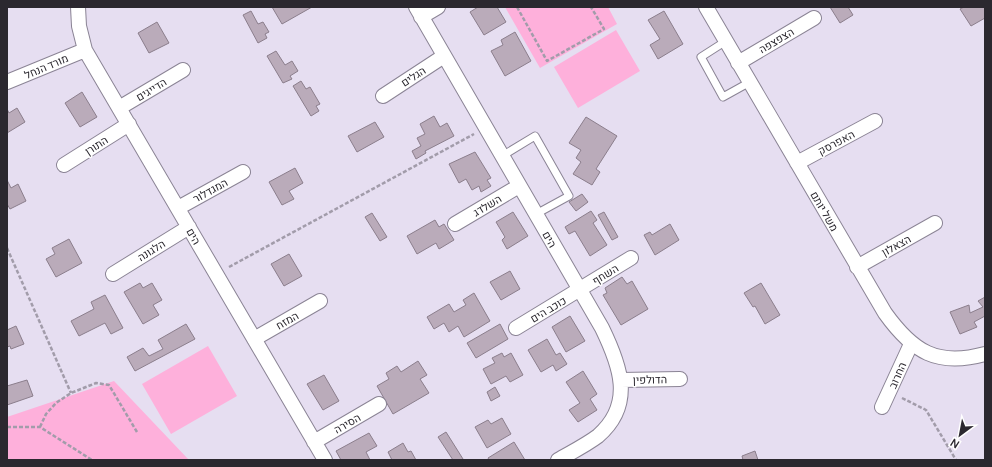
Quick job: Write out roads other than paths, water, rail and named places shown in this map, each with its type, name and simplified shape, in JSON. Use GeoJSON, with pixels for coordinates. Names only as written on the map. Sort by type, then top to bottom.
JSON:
{"type":"FeatureCollection","features":[{"type":"Feature","properties":{"kind":"street","name":"הים"},"geometry":{"type":"LineString","coordinates":[[78,7],[79,26],[85,50],[325,460]]}},
{"type":"Feature","properties":{"kind":"street"},"geometry":{"type":"LineString","coordinates":[[419,12],[438,7]]}},
{"type":"Feature","properties":{"kind":"street","name":"משל יותם"},"geometry":{"type":"LineString","coordinates":[[706,7],[857,267],[885,313],[901,335],[911,344],[932,355],[944,358],[972,358],[985,354]]}},
{"type":"Feature","properties":{"kind":"street","name":"הים"},"geometry":{"type":"LineString","coordinates":[[419,12],[579,290],[608,342],[616,361],[621,380],[621,392],[620,404],[615,415],[608,426],[578,455],[558,460]]}},
{"type":"Feature","properties":{"kind":"street","name":"הצפצפה"},"geometry":{"type":"LineString","coordinates":[[738,62],[814,18]]}},
{"type":"Feature","properties":{"kind":"street","name":"מורד הנחל"},"geometry":{"type":"LineString","coordinates":[[7,82],[85,50]]}},
{"type":"Feature","properties":{"kind":"street","name":"הגלים"},"geometry":{"type":"LineString","coordinates":[[383,96],[444,56]]}},
{"type":"Feature","properties":{"kind":"street","name":"הדייגים"},"geometry":{"type":"LineString","coordinates":[[120,108],[183,70]]}},
{"type":"Feature","properties":{"kind":"street","name":"האפרסק"},"geometry":{"type":"LineString","coordinates":[[797,163],[875,121]]}},
{"type":"Feature","properties":{"kind":"street","name":"התורן"},"geometry":{"type":"LineString","coordinates":[[64,165],[129,124]]}},
{"type":"Feature","properties":{"kind":"street","name":"המגדלור"},"geometry":{"type":"LineString","coordinates":[[178,208],[242,172]]}},
{"type":"Feature","properties":{"kind":"street","name":"השלדג"},"geometry":{"type":"LineString","coordinates":[[455,224],[519,186]]}},
{"type":"Feature","properties":{"kind":"street","name":"הצאלון"},"geometry":{"type":"LineString","coordinates":[[857,267],[935,223]]}},
{"type":"Feature","properties":{"kind":"street","name":"הלגונה"},"geometry":{"type":"LineString","coordinates":[[113,274],[189,227]]}},
{"type":"Feature","properties":{"kind":"street","name":"השחף"},"geometry":{"type":"LineString","coordinates":[[579,290],[631,258]]}},
{"type":"Feature","properties":{"kind":"street","name":"כוכב הים"},"geometry":{"type":"LineString","coordinates":[[516,328],[579,290]]}},
{"type":"Feature","properties":{"kind":"street","name":"המזח"},"geometry":{"type":"LineString","coordinates":[[254,338],[320,300]]}},
{"type":"Feature","properties":{"kind":"street","name":"החרוב"},"geometry":{"type":"LineString","coordinates":[[882,407],[911,344]]}},
{"type":"Feature","properties":{"kind":"street","name":"הדולפין"},"geometry":{"type":"LineString","coordinates":[[621,380],[680,379]]}},
{"type":"Feature","properties":{"kind":"street","name":"הסירה"},"geometry":{"type":"LineString","coordinates":[[314,442],[379,404]]}},
{"type":"Feature","properties":{"kind":"lane"},"geometry":{"type":"LineString","coordinates":[[726,41],[701,57],[723,97],[750,82]]}},
{"type":"Feature","properties":{"kind":"lane"},"geometry":{"type":"LineString","coordinates":[[502,156],[535,136],[539,142],[569,196],[536,214]]}}]}
